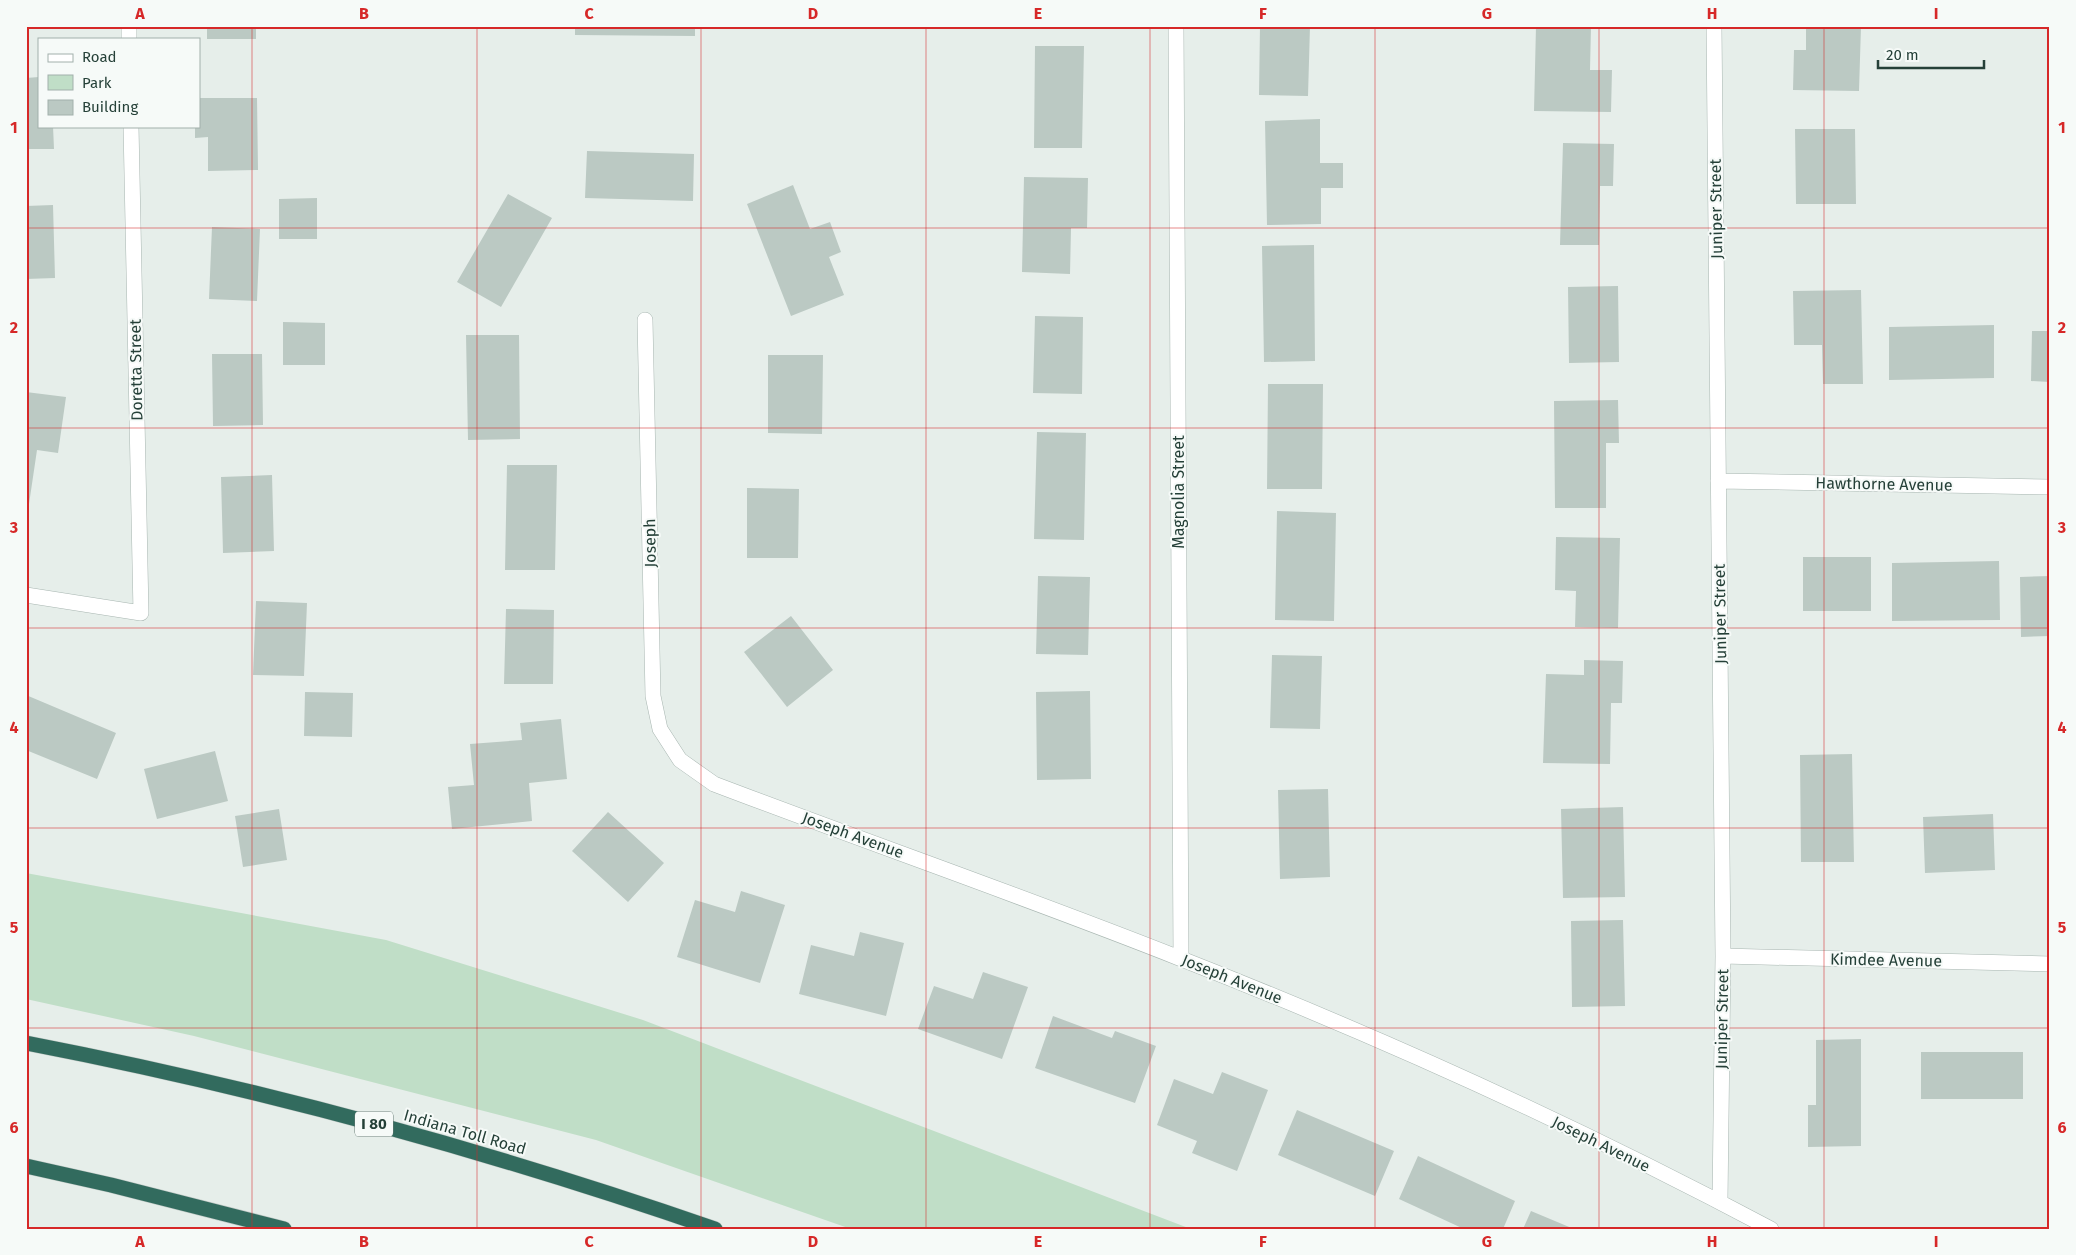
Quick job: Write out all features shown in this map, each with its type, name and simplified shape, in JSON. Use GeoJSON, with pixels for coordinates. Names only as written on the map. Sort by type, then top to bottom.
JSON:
{"type":"FeatureCollection","features":[{"type":"Feature","properties":{"kind":"highway","name":"Indiana Toll Road"},"geometry":{"type":"LineString","coordinates":[[26,1042],[128,1062],[363,1120],[620,1196],[715,1229]]}},
{"type":"Feature","properties":{"kind":"highway"},"geometry":{"type":"LineString","coordinates":[[26,1166],[111,1185],[284,1229]]}},
{"type":"Feature","properties":{"kind":"street","name":"Magnolia Street"},"geometry":{"type":"LineString","coordinates":[[1176,26],[1180,958]]}},
{"type":"Feature","properties":{"kind":"street","name":"Juniper Street"},"geometry":{"type":"LineString","coordinates":[[1714,26],[1723,956],[1720,1202]]}},
{"type":"Feature","properties":{"kind":"street","name":"Doretta Street"},"geometry":{"type":"LineString","coordinates":[[26,595],[141,613],[131,128]]}},
{"type":"Feature","properties":{"kind":"street","name":"Joseph"},"geometry":{"type":"LineString","coordinates":[[645,320],[653,696],[660,728],[680,760]]}},
{"type":"Feature","properties":{"kind":"street","name":"Hawthorne Avenue"},"geometry":{"type":"LineString","coordinates":[[1718,481],[2050,487]]}},
{"type":"Feature","properties":{"kind":"street","name":"Joseph Avenue"},"geometry":{"type":"LineString","coordinates":[[680,760],[714,784],[971,877],[1180,958],[1357,1030],[1531,1109],[1771,1229]]}},
{"type":"Feature","properties":{"kind":"street","name":"Kimdee Avenue"},"geometry":{"type":"LineString","coordinates":[[1723,956],[2050,964]]}},
{"type":"Feature","properties":{"kind":"green space"},"geometry":{"type":"Polygon","coordinates":[[[26,873],[386,940],[643,1020],[1191,1229],[851,1229],[596,1140],[194,1036],[26,999],[26,873]]]}},
{"type":"Feature","properties":{"kind":"building"},"geometry":{"type":"Polygon","coordinates":[[[207,26],[256,26],[256,39],[207,39],[207,26]]]}},
{"type":"Feature","properties":{"kind":"building"},"geometry":{"type":"Polygon","coordinates":[[[575,26],[695,26],[695,36],[575,35],[575,26]]]}},
{"type":"Feature","properties":{"kind":"building"},"geometry":{"type":"Polygon","coordinates":[[[1260,26],[1310,26],[1308,96],[1259,95],[1260,26]]]}},
{"type":"Feature","properties":{"kind":"building"},"geometry":{"type":"Polygon","coordinates":[[[1536,26],[1591,26],[1590,70],[1612,70],[1611,112],[1534,111],[1536,26]]]}},
{"type":"Feature","properties":{"kind":"building"},"geometry":{"type":"Polygon","coordinates":[[[1806,26],[1861,26],[1859,91],[1793,90],[1794,50],[1806,50],[1806,26]]]}},
{"type":"Feature","properties":{"kind":"building"},"geometry":{"type":"Polygon","coordinates":[[[1035,46],[1084,46],[1082,148],[1034,148],[1035,46]]]}},
{"type":"Feature","properties":{"kind":"building"},"geometry":{"type":"Polygon","coordinates":[[[38,77],[38,128],[53,128],[54,149],[26,149],[26,78],[38,77]]]}},
{"type":"Feature","properties":{"kind":"building"},"geometry":{"type":"Polygon","coordinates":[[[200,98],[257,98],[258,170],[208,171],[208,137],[195,138],[195,128],[200,128],[200,98]]]}},
{"type":"Feature","properties":{"kind":"building"},"geometry":{"type":"Polygon","coordinates":[[[1320,119],[1320,163],[1343,163],[1343,188],[1321,188],[1321,224],[1267,225],[1265,121],[1320,119]]]}},
{"type":"Feature","properties":{"kind":"building"},"geometry":{"type":"Polygon","coordinates":[[[1795,129],[1855,129],[1856,204],[1796,204],[1795,129]]]}},
{"type":"Feature","properties":{"kind":"building"},"geometry":{"type":"Polygon","coordinates":[[[1563,143],[1614,144],[1613,186],[1600,186],[1599,245],[1560,245],[1563,143]]]}},
{"type":"Feature","properties":{"kind":"building"},"geometry":{"type":"Polygon","coordinates":[[[587,151],[694,154],[693,201],[585,198],[587,151]]]}},
{"type":"Feature","properties":{"kind":"building"},"geometry":{"type":"Polygon","coordinates":[[[1024,177],[1088,178],[1087,228],[1071,228],[1070,274],[1022,272],[1024,177]]]}},
{"type":"Feature","properties":{"kind":"building"},"geometry":{"type":"Polygon","coordinates":[[[793,185],[810,229],[830,222],[841,252],[829,257],[844,295],[791,316],[747,204],[793,185]]]}},
{"type":"Feature","properties":{"kind":"building"},"geometry":{"type":"Polygon","coordinates":[[[508,194],[552,218],[501,307],[457,282],[508,194]]]}},
{"type":"Feature","properties":{"kind":"building"},"geometry":{"type":"Polygon","coordinates":[[[317,198],[317,239],[279,239],[279,199],[317,198]]]}},
{"type":"Feature","properties":{"kind":"building"},"geometry":{"type":"Polygon","coordinates":[[[53,205],[55,278],[26,279],[26,206],[53,205]]]}},
{"type":"Feature","properties":{"kind":"building"},"geometry":{"type":"Polygon","coordinates":[[[212,227],[260,229],[257,301],[209,299],[212,227]]]}},
{"type":"Feature","properties":{"kind":"building"},"geometry":{"type":"Polygon","coordinates":[[[1314,245],[1315,361],[1264,362],[1262,246],[1314,245]]]}},
{"type":"Feature","properties":{"kind":"building"},"geometry":{"type":"Polygon","coordinates":[[[1618,286],[1619,362],[1569,363],[1568,287],[1618,286]]]}},
{"type":"Feature","properties":{"kind":"building"},"geometry":{"type":"Polygon","coordinates":[[[1861,290],[1863,384],[1823,384],[1822,345],[1794,345],[1793,291],[1861,290]]]}},
{"type":"Feature","properties":{"kind":"building"},"geometry":{"type":"Polygon","coordinates":[[[1035,316],[1083,317],[1082,394],[1033,393],[1035,316]]]}},
{"type":"Feature","properties":{"kind":"building"},"geometry":{"type":"Polygon","coordinates":[[[283,322],[325,323],[325,365],[283,365],[283,322]]]}},
{"type":"Feature","properties":{"kind":"building"},"geometry":{"type":"Polygon","coordinates":[[[1994,325],[1994,378],[1889,380],[1889,327],[1994,325]]]}},
{"type":"Feature","properties":{"kind":"building"},"geometry":{"type":"Polygon","coordinates":[[[2032,331],[2050,331],[2050,382],[2031,381],[2032,331]]]}},
{"type":"Feature","properties":{"kind":"building"},"geometry":{"type":"Polygon","coordinates":[[[466,335],[519,335],[520,439],[468,440],[466,335]]]}},
{"type":"Feature","properties":{"kind":"building"},"geometry":{"type":"Polygon","coordinates":[[[212,354],[262,354],[263,425],[213,426],[212,354]]]}},
{"type":"Feature","properties":{"kind":"building"},"geometry":{"type":"Polygon","coordinates":[[[768,355],[823,355],[822,434],[768,433],[768,355]]]}},
{"type":"Feature","properties":{"kind":"building"},"geometry":{"type":"Polygon","coordinates":[[[1268,384],[1323,384],[1322,489],[1267,489],[1268,384]]]}},
{"type":"Feature","properties":{"kind":"building"},"geometry":{"type":"Polygon","coordinates":[[[26,392],[66,397],[58,453],[37,450],[29,504],[26,504],[26,392]]]}},
{"type":"Feature","properties":{"kind":"building"},"geometry":{"type":"Polygon","coordinates":[[[1618,400],[1619,443],[1606,443],[1606,508],[1555,508],[1554,401],[1618,400]]]}},
{"type":"Feature","properties":{"kind":"building"},"geometry":{"type":"Polygon","coordinates":[[[1037,432],[1086,433],[1084,540],[1034,539],[1037,432]]]}},
{"type":"Feature","properties":{"kind":"building"},"geometry":{"type":"Polygon","coordinates":[[[507,465],[557,465],[555,570],[505,570],[507,465]]]}},
{"type":"Feature","properties":{"kind":"building"},"geometry":{"type":"Polygon","coordinates":[[[272,475],[274,551],[223,553],[221,477],[272,475]]]}},
{"type":"Feature","properties":{"kind":"building"},"geometry":{"type":"Polygon","coordinates":[[[747,488],[799,489],[798,558],[747,558],[747,488]]]}},
{"type":"Feature","properties":{"kind":"building"},"geometry":{"type":"Polygon","coordinates":[[[1277,511],[1336,513],[1334,621],[1275,620],[1277,511]]]}},
{"type":"Feature","properties":{"kind":"building"},"geometry":{"type":"Polygon","coordinates":[[[1556,537],[1620,538],[1618,628],[1575,627],[1576,591],[1555,590],[1556,537]]]}},
{"type":"Feature","properties":{"kind":"building"},"geometry":{"type":"Polygon","coordinates":[[[1803,557],[1871,557],[1871,611],[1803,611],[1803,557]]]}},
{"type":"Feature","properties":{"kind":"building"},"geometry":{"type":"Polygon","coordinates":[[[1999,561],[2000,620],[1892,621],[1892,563],[1999,561]]]}},
{"type":"Feature","properties":{"kind":"building"},"geometry":{"type":"Polygon","coordinates":[[[1038,576],[1090,577],[1088,655],[1036,654],[1038,576]]]}},
{"type":"Feature","properties":{"kind":"building"},"geometry":{"type":"Polygon","coordinates":[[[2050,576],[2050,636],[2021,637],[2020,577],[2050,576]]]}},
{"type":"Feature","properties":{"kind":"building"},"geometry":{"type":"Polygon","coordinates":[[[256,601],[307,603],[304,676],[253,675],[256,601]]]}},
{"type":"Feature","properties":{"kind":"building"},"geometry":{"type":"Polygon","coordinates":[[[506,609],[554,610],[553,684],[504,684],[506,609]]]}},
{"type":"Feature","properties":{"kind":"building"},"geometry":{"type":"Polygon","coordinates":[[[791,616],[833,670],[787,707],[744,652],[791,616]]]}},
{"type":"Feature","properties":{"kind":"building"},"geometry":{"type":"Polygon","coordinates":[[[1272,655],[1322,656],[1320,729],[1270,728],[1272,655]]]}},
{"type":"Feature","properties":{"kind":"building"},"geometry":{"type":"Polygon","coordinates":[[[1584,660],[1623,661],[1622,703],[1611,703],[1610,764],[1543,763],[1546,674],[1584,675],[1584,660]]]}},
{"type":"Feature","properties":{"kind":"building"},"geometry":{"type":"Polygon","coordinates":[[[1090,691],[1091,779],[1037,780],[1036,692],[1090,691]]]}},
{"type":"Feature","properties":{"kind":"building"},"geometry":{"type":"Polygon","coordinates":[[[305,692],[353,693],[352,737],[304,736],[305,692]]]}},
{"type":"Feature","properties":{"kind":"building"},"geometry":{"type":"Polygon","coordinates":[[[26,695],[116,733],[97,779],[26,750],[26,695]]]}},
{"type":"Feature","properties":{"kind":"building"},"geometry":{"type":"Polygon","coordinates":[[[561,719],[567,779],[529,783],[532,821],[452,829],[448,787],[474,785],[470,744],[522,740],[520,723],[561,719]]]}},
{"type":"Feature","properties":{"kind":"building"},"geometry":{"type":"Polygon","coordinates":[[[215,751],[228,801],[157,819],[144,769],[215,751]]]}},
{"type":"Feature","properties":{"kind":"building"},"geometry":{"type":"Polygon","coordinates":[[[1852,754],[1854,862],[1801,862],[1800,755],[1852,754]]]}},
{"type":"Feature","properties":{"kind":"building"},"geometry":{"type":"Polygon","coordinates":[[[1328,789],[1330,877],[1280,879],[1278,790],[1328,789]]]}},
{"type":"Feature","properties":{"kind":"building"},"geometry":{"type":"Polygon","coordinates":[[[1623,807],[1625,897],[1563,898],[1561,809],[1623,807]]]}},
{"type":"Feature","properties":{"kind":"building"},"geometry":{"type":"Polygon","coordinates":[[[279,809],[287,860],[243,867],[235,816],[279,809]]]}},
{"type":"Feature","properties":{"kind":"building"},"geometry":{"type":"Polygon","coordinates":[[[608,812],[664,863],[628,902],[572,851],[608,812]]]}},
{"type":"Feature","properties":{"kind":"building"},"geometry":{"type":"Polygon","coordinates":[[[1993,814],[1995,870],[1925,873],[1923,817],[1993,814]]]}},
{"type":"Feature","properties":{"kind":"building"},"geometry":{"type":"Polygon","coordinates":[[[741,891],[785,905],[760,983],[677,957],[695,900],[735,912],[741,891]]]}},
{"type":"Feature","properties":{"kind":"building"},"geometry":{"type":"Polygon","coordinates":[[[1623,920],[1625,1006],[1572,1007],[1571,921],[1623,920]]]}},
{"type":"Feature","properties":{"kind":"building"},"geometry":{"type":"Polygon","coordinates":[[[860,932],[904,943],[886,1016],[799,994],[811,945],[854,956],[860,932]]]}},
{"type":"Feature","properties":{"kind":"building"},"geometry":{"type":"Polygon","coordinates":[[[983,972],[1028,987],[1002,1059],[918,1029],[934,986],[973,999],[983,972]]]}},
{"type":"Feature","properties":{"kind":"building"},"geometry":{"type":"Polygon","coordinates":[[[1053,1016],[1112,1038],[1115,1031],[1156,1046],[1135,1103],[1035,1068],[1053,1016]]]}},
{"type":"Feature","properties":{"kind":"building"},"geometry":{"type":"Polygon","coordinates":[[[1861,1039],[1861,1146],[1808,1147],[1808,1105],[1816,1105],[1816,1040],[1861,1039]]]}},
{"type":"Feature","properties":{"kind":"building"},"geometry":{"type":"Polygon","coordinates":[[[1921,1052],[2023,1052],[2023,1099],[1921,1099],[1921,1052]]]}},
{"type":"Feature","properties":{"kind":"building"},"geometry":{"type":"Polygon","coordinates":[[[1222,1072],[1268,1090],[1237,1171],[1192,1153],[1197,1141],[1157,1125],[1174,1079],[1213,1094],[1222,1072]]]}},
{"type":"Feature","properties":{"kind":"building"},"geometry":{"type":"Polygon","coordinates":[[[1297,1110],[1394,1151],[1375,1196],[1278,1155],[1297,1110]]]}},
{"type":"Feature","properties":{"kind":"building"},"geometry":{"type":"Polygon","coordinates":[[[1418,1156],[1515,1201],[1503,1229],[1464,1229],[1399,1199],[1418,1156]]]}},
{"type":"Feature","properties":{"kind":"building"},"geometry":{"type":"Polygon","coordinates":[[[1531,1211],[1574,1229],[1523,1229],[1531,1211]]]}}]}
